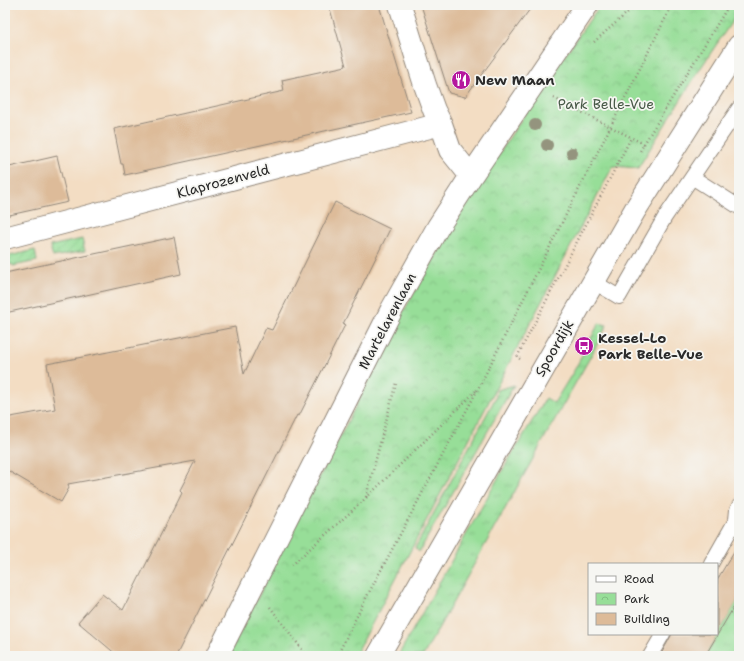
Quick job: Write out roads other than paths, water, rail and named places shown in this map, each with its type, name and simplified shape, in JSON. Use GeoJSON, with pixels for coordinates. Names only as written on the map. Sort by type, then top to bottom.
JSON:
{"type":"FeatureCollection","features":[{"type":"Feature","properties":{"kind":"street"},"geometry":{"type":"LineString","coordinates":[[400,5],[425,85],[434,110],[442,124],[450,150],[471,176]]}},
{"type":"Feature","properties":{"kind":"street","name":"Martelarenlaan"},"geometry":{"type":"LineString","coordinates":[[217,656],[392,309],[438,227],[587,5]]}},
{"type":"Feature","properties":{"kind":"street","name":"Spoordijk"},"geometry":{"type":"LineString","coordinates":[[378,656],[635,210],[739,46]]}},
{"type":"Feature","properties":{"kind":"street","name":"Klaprozenveld"},"geometry":{"type":"LineString","coordinates":[[5,238],[442,124]]}},
{"type":"Feature","properties":{"kind":"lane"},"geometry":{"type":"LineString","coordinates":[[594,282],[619,297],[665,217],[739,108]]}},
{"type":"Feature","properties":{"kind":"lane"},"geometry":{"type":"LineString","coordinates":[[692,177],[739,207]]}},
{"type":"Feature","properties":{"kind":"lane"},"geometry":{"type":"LineString","coordinates":[[712,563],[736,520],[738,509]]}},
{"type":"Feature","properties":{"kind":"lane"},"geometry":{"type":"LineString","coordinates":[[650,656],[662,635]]}},
{"type":"Feature","properties":{"kind":"place","name":"New Maan"},"geometry":{"type":"Point","coordinates":[461,80]}},
{"type":"Feature","properties":{"kind":"place","name":"Kessel-Lo Park Belle-Vue"},"geometry":{"type":"Point","coordinates":[584,346]}},
{"type":"Feature","properties":{"kind":"park label","name":"Park Belle-Vue"},"geometry":{"type":"Point","coordinates":[606,104]}}]}
